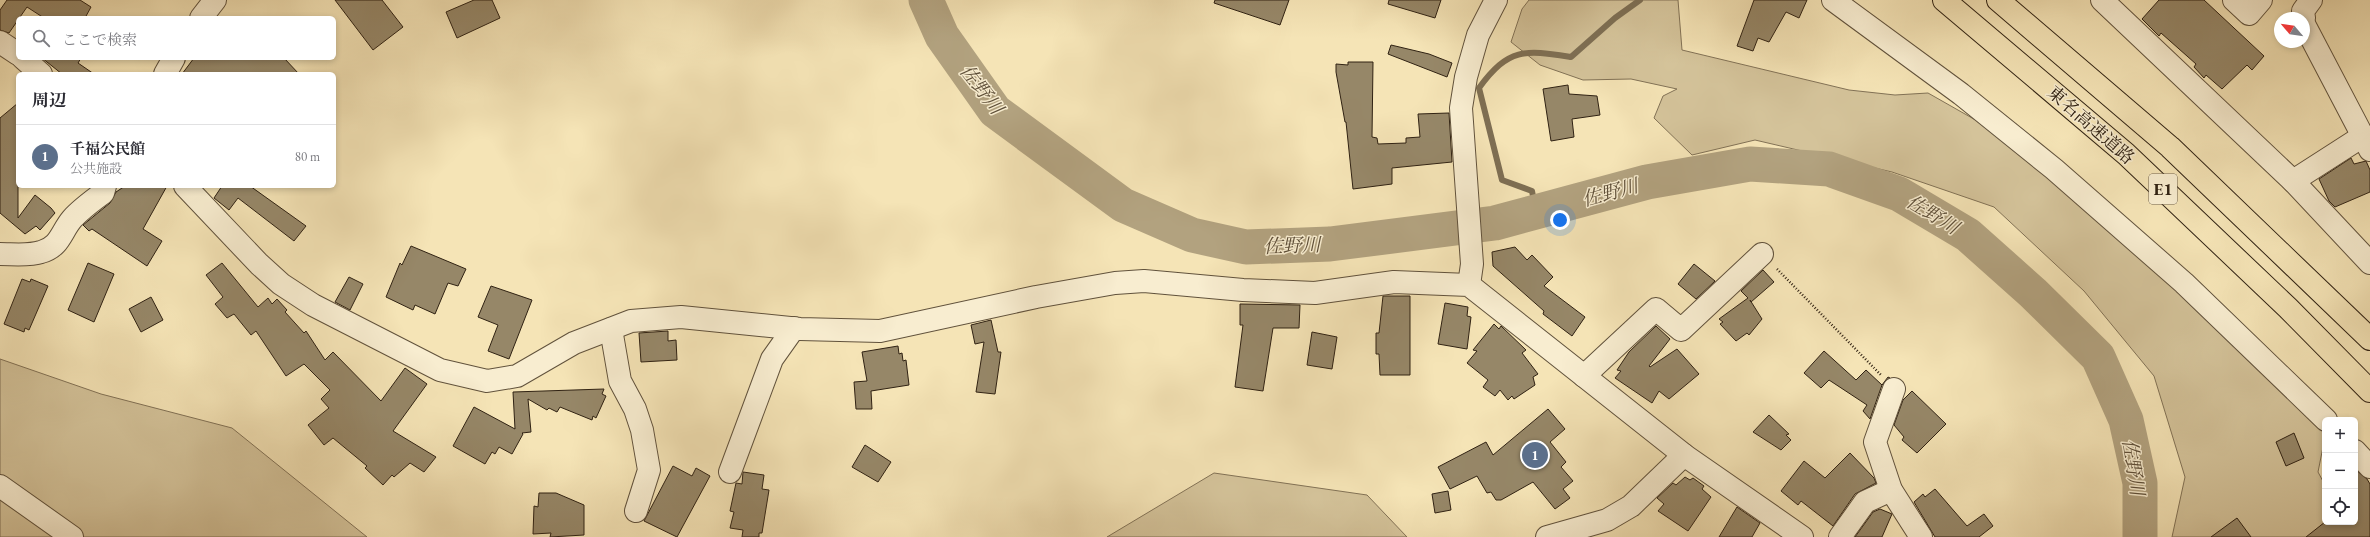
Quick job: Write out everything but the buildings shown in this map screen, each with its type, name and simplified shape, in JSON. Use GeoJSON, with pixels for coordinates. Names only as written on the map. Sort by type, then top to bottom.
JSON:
{"type":"FeatureCollection","features":[{"type":"Feature","properties":{"kind":"highway","name":"東名高速道路"},"geometry":{"type":"LineString","coordinates":[[1944,0],[2126,154],[2288,308],[2370,391]]}},
{"type":"Feature","properties":{"kind":"highway","name":"東名高速道路"},"geometry":{"type":"LineString","coordinates":[[1998,0],[2170,147],[2342,310],[2370,339]]}},
{"type":"Feature","properties":{"kind":"street"},"geometry":{"type":"LineString","coordinates":[[203,16],[215,0]]}},
{"type":"Feature","properties":{"kind":"street"},"geometry":{"type":"LineString","coordinates":[[1496,0],[1478,35],[1466,77],[1461,108],[1464,137],[1465,189],[1471,274],[1584,376],[1684,455],[1799,537]]}},
{"type":"Feature","properties":{"kind":"street"},"geometry":{"type":"LineString","coordinates":[[1833,0],[1961,94],[2054,169],[2184,283],[2323,417]]}},
{"type":"Feature","properties":{"kind":"street"},"geometry":{"type":"LineString","coordinates":[[2102,0],[2292,181],[2370,263]]}},
{"type":"Feature","properties":{"kind":"street"},"geometry":{"type":"LineString","coordinates":[[2234,0],[2249,14],[2261,0]]}},
{"type":"Feature","properties":{"kind":"street"},"geometry":{"type":"LineString","coordinates":[[2303,12],[2312,0]]}},
{"type":"Feature","properties":{"kind":"street"},"geometry":{"type":"LineString","coordinates":[[2292,181],[2366,143],[2310,36]]}},
{"type":"Feature","properties":{"kind":"street"},"geometry":{"type":"LineString","coordinates":[[0,42],[16,53]]}},
{"type":"Feature","properties":{"kind":"street"},"geometry":{"type":"LineString","coordinates":[[25,60],[39,72]]}},
{"type":"Feature","properties":{"kind":"street"},"geometry":{"type":"LineString","coordinates":[[166,72],[173,60]]}},
{"type":"Feature","properties":{"kind":"street"},"geometry":{"type":"LineString","coordinates":[[0,254],[40,253],[52,247],[63,237],[71,220],[103,193],[104,188]]}},
{"type":"Feature","properties":{"kind":"street"},"geometry":{"type":"LineString","coordinates":[[187,188],[259,264],[281,284],[313,305],[440,370],[487,381],[517,376],[574,343],[631,321],[681,317],[794,328],[880,331],[1036,297],[1115,283],[1144,281],[1243,290],[1315,293],[1394,282],[1471,274]]}},
{"type":"Feature","properties":{"kind":"street"},"geometry":{"type":"LineString","coordinates":[[1584,376],[1656,309],[1681,330],[1762,254]]}},
{"type":"Feature","properties":{"kind":"street"},"geometry":{"type":"LineString","coordinates":[[730,472],[772,359],[794,328]]}},
{"type":"Feature","properties":{"kind":"street"},"geometry":{"type":"LineString","coordinates":[[611,329],[620,381],[635,409],[642,430],[649,470],[636,511]]}},
{"type":"Feature","properties":{"kind":"street"},"geometry":{"type":"LineString","coordinates":[[1894,389],[1875,442],[1891,490],[1921,537]]}},
{"type":"Feature","properties":{"kind":"street"},"geometry":{"type":"LineString","coordinates":[[2357,453],[2370,467]]}},
{"type":"Feature","properties":{"kind":"street"},"geometry":{"type":"LineString","coordinates":[[1547,537],[1607,520],[1631,506],[1684,455]]}},
{"type":"Feature","properties":{"kind":"street"},"geometry":{"type":"LineString","coordinates":[[0,486],[72,537]]}},
{"type":"Feature","properties":{"kind":"street"},"geometry":{"type":"LineString","coordinates":[[1840,537],[1865,502],[1891,490]]}},
{"type":"Feature","properties":{"kind":"path"},"geometry":{"type":"LineString","coordinates":[[1762,254],[1894,389]]}},
{"type":"Feature","properties":{"kind":"shaded area"},"geometry":{"type":"Polygon","coordinates":[[[1529,0],[1678,0],[1682,50],[1849,90],[1895,95],[1928,93],[2009,139],[2199,306],[2322,427],[2322,452],[2318,472],[2322,479],[2322,525],[2330,525],[2351,537],[2172,537],[2185,477],[2154,376],[2084,291],[1994,207],[1892,172],[1755,140],[1692,155],[1654,118],[1663,96],[1677,89],[1631,79],[1583,80],[1540,65],[1511,42],[1522,9],[1529,0]]]}},
{"type":"Feature","properties":{"kind":"shaded area"},"geometry":{"type":"Polygon","coordinates":[[[0,359],[101,394],[232,428],[367,537],[0,537],[0,359]]]}},
{"type":"Feature","properties":{"kind":"shaded area"},"geometry":{"type":"Polygon","coordinates":[[[1214,473],[1367,495],[1407,537],[1107,537],[1214,473]]]}},
{"type":"Feature","properties":{"kind":"waterway","name":"佐野川"},"geometry":{"type":"LineString","coordinates":[[926,0],[942,36],[995,111],[1123,205],[1192,235],[1246,247],[1330,244],[1495,223],[1647,182],[1750,164],[1829,169],[1899,194],[1968,235],[2033,293],[2098,357],[2126,420],[2140,483],[2140,537]]}},
{"type":"Feature","properties":{"kind":"waterway"},"geometry":{"type":"LineString","coordinates":[[1536,212],[1532,191],[1502,180],[1479,88],[1500,65],[1509,58],[1519,54],[1541,53],[1571,57],[1615,18],[1640,0]]}},
{"type":"Feature","properties":{"kind":"place","name":"千福公民館"},"geometry":{"type":"Point","coordinates":[1535,455]}}]}
